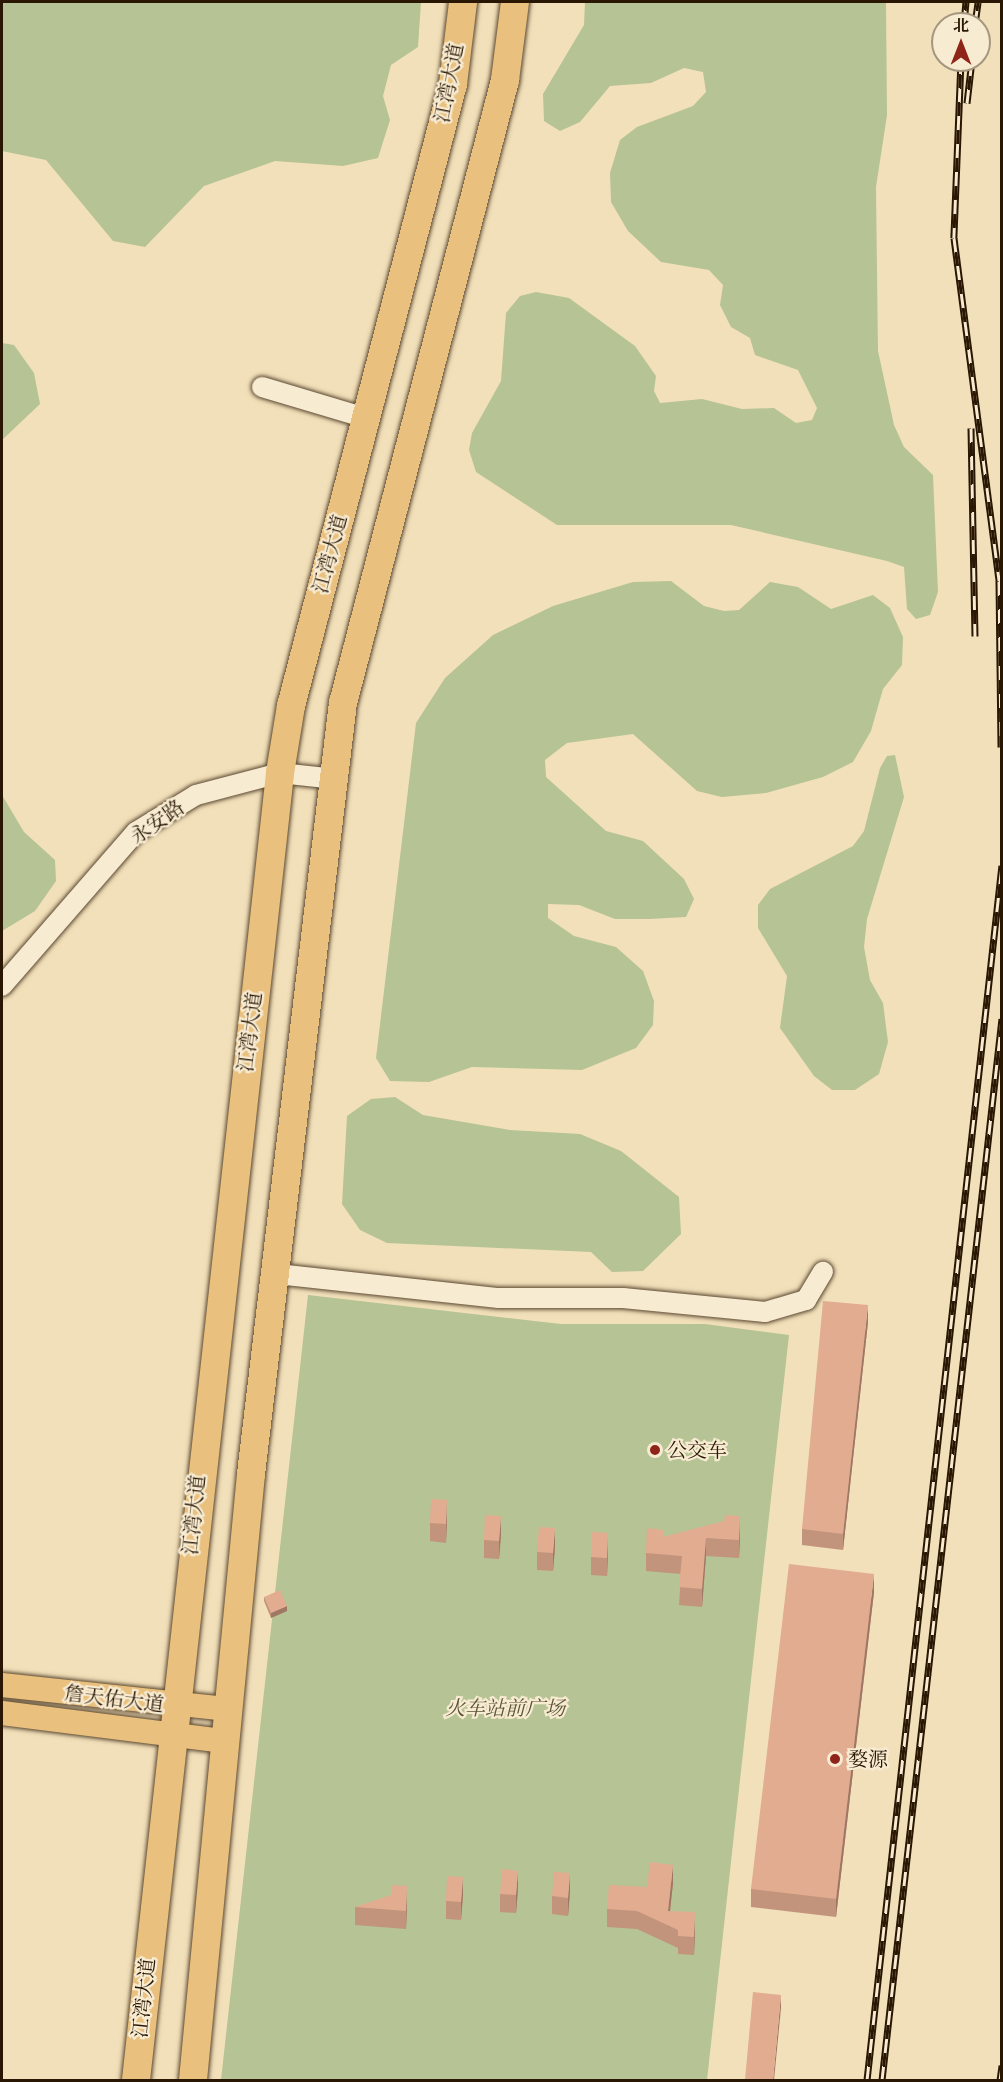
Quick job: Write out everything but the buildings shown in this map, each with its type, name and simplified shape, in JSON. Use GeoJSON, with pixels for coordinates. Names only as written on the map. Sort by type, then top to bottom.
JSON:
{"type":"FeatureCollection","features":[{"type":"Feature","properties":{"kind":"highway","name":"江湾大道"},"geometry":{"type":"LineString","coordinates":[[136,2080],[173,1706],[280,773],[291,706],[453,84],[463,2]]}},
{"type":"Feature","properties":{"kind":"highway"},"geometry":{"type":"LineString","coordinates":[[193,2080],[226,1709],[336,779],[343,703],[505,80],[515,2]]}},
{"type":"Feature","properties":{"kind":"main road","name":"詹天佑大道"},"geometry":{"type":"LineString","coordinates":[[2,1685],[173,1706],[226,1709]]}},
{"type":"Feature","properties":{"kind":"main road","name":"詹天佑大道"},"geometry":{"type":"LineString","coordinates":[[2,1713],[224,1742]]}},
{"type":"Feature","properties":{"kind":"street"},"geometry":{"type":"LineString","coordinates":[[262,387],[366,418]]}},
{"type":"Feature","properties":{"kind":"street","name":"永安路"},"geometry":{"type":"LineString","coordinates":[[2,986],[136,832],[196,795],[280,773],[336,779]]}},
{"type":"Feature","properties":{"kind":"street"},"geometry":{"type":"LineString","coordinates":[[277,1274],[499,1298],[622,1298],[765,1312],[806,1300],[823,1272]]}},
{"type":"Feature","properties":{"kind":"green space"},"geometry":{"type":"Polygon","coordinates":[[[2,2],[421,2],[418,47],[391,65],[383,96],[390,120],[378,158],[343,166],[275,161],[204,186],[145,247],[113,241],[46,160],[2,151],[2,2]]]}},
{"type":"Feature","properties":{"kind":"green space"},"geometry":{"type":"Polygon","coordinates":[[[585,2],[886,2],[887,115],[876,187],[878,351],[894,425],[904,447],[933,475],[938,592],[930,615],[916,619],[907,609],[904,567],[887,561],[731,525],[557,525],[476,472],[469,450],[472,433],[501,381],[506,313],[520,296],[536,292],[569,298],[635,346],[656,376],[654,391],[660,403],[702,399],[742,409],[774,408],[796,423],[812,420],[817,408],[798,370],[755,355],[750,338],[731,327],[720,305],[723,285],[709,270],[661,262],[628,231],[611,202],[610,173],[620,140],[637,127],[693,106],[706,92],[703,72],[684,68],[651,83],[610,86],[580,122],[560,131],[544,121],[543,94],[584,25],[585,2]]]}},
{"type":"Feature","properties":{"kind":"green space"},"geometry":{"type":"Polygon","coordinates":[[[2,343],[14,345],[34,373],[40,404],[2,440],[2,343]]]}},
{"type":"Feature","properties":{"kind":"green space"},"geometry":{"type":"Polygon","coordinates":[[[671,581],[704,606],[724,611],[739,610],[770,582],[798,587],[831,609],[873,595],[890,608],[903,637],[902,665],[883,689],[871,731],[853,762],[823,777],[766,793],[722,797],[697,791],[633,734],[567,743],[545,760],[546,777],[606,831],[643,841],[684,879],[694,899],[686,917],[649,919],[615,919],[579,905],[548,904],[548,918],[574,936],[616,947],[643,971],[654,1001],[653,1025],[636,1048],[582,1070],[472,1067],[429,1082],[390,1081],[376,1058],[416,723],[445,678],[493,635],[553,606],[633,582],[671,581]]]}},
{"type":"Feature","properties":{"kind":"green space"},"geometry":{"type":"Polygon","coordinates":[[[895,755],[904,797],[867,919],[864,947],[870,980],[883,1003],[888,1042],[879,1074],[855,1090],[832,1090],[814,1076],[780,1028],[787,976],[758,928],[758,905],[770,889],[853,846],[864,831],[880,768],[887,756],[895,755]]]}},
{"type":"Feature","properties":{"kind":"green space"},"geometry":{"type":"Polygon","coordinates":[[[2,795],[24,832],[55,860],[56,881],[35,911],[2,931],[2,795]]]}},
{"type":"Feature","properties":{"kind":"green space"},"geometry":{"type":"Polygon","coordinates":[[[395,1097],[423,1115],[510,1130],[580,1134],[621,1151],[679,1197],[681,1234],[643,1271],[612,1272],[591,1252],[387,1243],[360,1230],[342,1204],[347,1116],[371,1099],[395,1097]]]}},
{"type":"Feature","properties":{"kind":"green space","name":"火车站前广场"},"geometry":{"type":"Polygon","coordinates":[[[308,1295],[561,1324],[705,1324],[789,1335],[707,2080],[221,2080],[308,1295]]]}},
{"type":"Feature","properties":{"kind":"railway"},"geometry":{"type":"LineString","coordinates":[[965,12],[966,2]]}},
{"type":"Feature","properties":{"kind":"railway"},"geometry":{"type":"LineString","coordinates":[[977,12],[978,2]]}},
{"type":"Feature","properties":{"kind":"railway"},"geometry":{"type":"LineString","coordinates":[[961,72],[954,238],[999,581],[1001,747]]}},
{"type":"Feature","properties":{"kind":"railway"},"geometry":{"type":"LineString","coordinates":[[967,103],[971,72]]}},
{"type":"Feature","properties":{"kind":"railway"},"geometry":{"type":"LineString","coordinates":[[971,428],[975,636]]}},
{"type":"Feature","properties":{"kind":"railway"},"geometry":{"type":"LineString","coordinates":[[867,2080],[1002,865]]}},
{"type":"Feature","properties":{"kind":"railway"},"geometry":{"type":"LineString","coordinates":[[882,2080],[1002,1019]]}},
{"type":"Feature","properties":{"kind":"railway"},"geometry":{"type":"LineString","coordinates":[[1000,2080],[1002,2065]]}},
{"type":"Feature","properties":{"kind":"place","name":"公交车"},"geometry":{"type":"Point","coordinates":[655,1450]}},
{"type":"Feature","properties":{"kind":"place","name":"婺源"},"geometry":{"type":"Point","coordinates":[835,1759]}}]}
